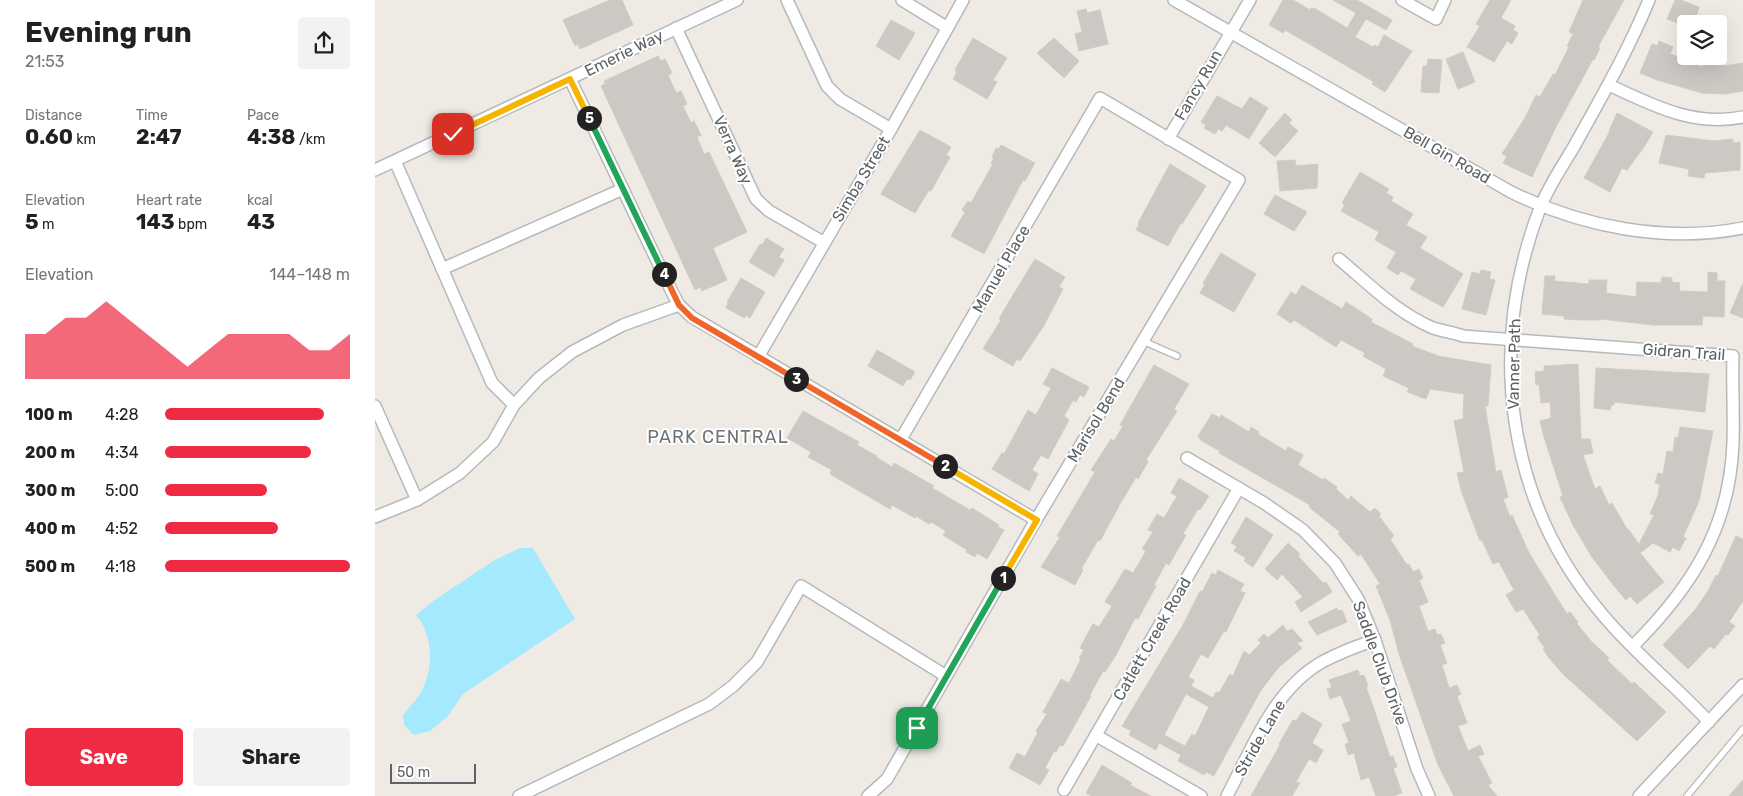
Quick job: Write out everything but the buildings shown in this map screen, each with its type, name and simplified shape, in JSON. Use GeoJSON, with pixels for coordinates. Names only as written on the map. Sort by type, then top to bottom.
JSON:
{"type":"FeatureCollection","features":[{"type":"Feature","properties":{"kind":"street","name":"Emerie Way"},"geometry":{"type":"LineString","coordinates":[[375,170],[737,0]]}},
{"type":"Feature","properties":{"kind":"street"},"geometry":{"type":"LineString","coordinates":[[787,0],[827,86],[840,99],[891,129]]}},
{"type":"Feature","properties":{"kind":"street"},"geometry":{"type":"LineString","coordinates":[[902,0],[947,27]]}},
{"type":"Feature","properties":{"kind":"street","name":"Simba Street"},"geometry":{"type":"LineString","coordinates":[[758,356],[823,242],[891,129],[963,0]]}},
{"type":"Feature","properties":{"kind":"street","name":"Bell Gin Road"},"geometry":{"type":"LineString","coordinates":[[1174,0],[1541,206],[1609,226],[1650,232],[1687,234],[1743,228]]}},
{"type":"Feature","properties":{"kind":"street","name":"Fancy Run"},"geometry":{"type":"LineString","coordinates":[[1168,139],[1250,0]]}},
{"type":"Feature","properties":{"kind":"street"},"geometry":{"type":"LineString","coordinates":[[1403,0],[1436,19],[1445,0]]}},
{"type":"Feature","properties":{"kind":"street","name":"Vanner Path"},"geometry":{"type":"LineString","coordinates":[[1649,0],[1609,85],[1541,206],[1517,288],[1512,340],[1513,422],[1525,472],[1541,517],[1565,564],[1602,615],[1709,722]]}},
{"type":"Feature","properties":{"kind":"street","name":"Verra Way"},"geometry":{"type":"LineString","coordinates":[[676,28],[756,199],[769,211],[823,242]]}},
{"type":"Feature","properties":{"kind":"street"},"geometry":{"type":"LineString","coordinates":[[570,79],[679,305],[692,318],[1037,520]]}},
{"type":"Feature","properties":{"kind":"street"},"geometry":{"type":"LineString","coordinates":[[1609,85],[1658,108],[1683,116],[1715,119],[1743,117]]}},
{"type":"Feature","properties":{"kind":"street","name":"Marisol Bend"},"geometry":{"type":"LineString","coordinates":[[868,796],[887,779],[1037,520],[1239,180],[1100,98]]}},
{"type":"Feature","properties":{"kind":"street","name":"Manuel Place"},"geometry":{"type":"LineString","coordinates":[[901,439],[1100,98]]}},
{"type":"Feature","properties":{"kind":"street"},"geometry":{"type":"LineString","coordinates":[[395,161],[492,383],[514,405]]}},
{"type":"Feature","properties":{"kind":"street"},"geometry":{"type":"LineString","coordinates":[[442,269],[623,189]]}},
{"type":"Feature","properties":{"kind":"street","name":"Gidran Trail"},"geometry":{"type":"LineString","coordinates":[[1339,259],[1411,317],[1463,336],[1733,356],[1733,445],[1729,483],[1719,520],[1707,549],[1688,582],[1664,614],[1633,646]]}},
{"type":"Feature","properties":{"kind":"street"},"geometry":{"type":"LineString","coordinates":[[375,517],[417,500],[460,473],[493,442],[514,405],[539,378],[572,352],[623,325],[679,305]]}},
{"type":"Feature","properties":{"kind":"street"},"geometry":{"type":"LineString","coordinates":[[375,406],[417,500]]}},
{"type":"Feature","properties":{"kind":"street","name":"Saddle Club Drive"},"geometry":{"type":"LineString","coordinates":[[1187,458],[1264,503],[1303,530],[1335,563],[1358,600],[1375,640],[1417,769],[1429,796]]}},
{"type":"Feature","properties":{"kind":"street","name":"Catlett Creek Road"},"geometry":{"type":"LineString","coordinates":[[1064,790],[1239,488]]}},
{"type":"Feature","properties":{"kind":"street"},"geometry":{"type":"LineString","coordinates":[[519,796],[715,700],[733,686],[757,662],[801,586],[947,676]]}},
{"type":"Feature","properties":{"kind":"street","name":"Stride Lane"},"geometry":{"type":"LineString","coordinates":[[1227,796],[1265,724],[1280,700],[1303,677],[1321,663],[1351,648],[1375,640]]}},
{"type":"Feature","properties":{"kind":"street"},"geometry":{"type":"LineString","coordinates":[[1639,796],[1743,684]]}},
{"type":"Feature","properties":{"kind":"street"},"geometry":{"type":"LineString","coordinates":[[1097,736],[1201,796]]}},
{"type":"Feature","properties":{"kind":"lane"},"geometry":{"type":"LineString","coordinates":[[1143,341],[1177,356]]}},
{"type":"Feature","properties":{"kind":"lane"},"geometry":{"type":"LineString","coordinates":[[1687,796],[1743,729]]}},
{"type":"Feature","properties":{"kind":"water"},"geometry":{"type":"Polygon","coordinates":[[[520,548],[533,548],[575,619],[463,694],[448,716],[430,731],[414,735],[404,725],[403,715],[422,690],[429,671],[430,661],[429,641],[422,623],[416,615],[433,601],[493,561],[520,548]]]}},
{"type":"Feature","properties":{"kind":"district","name":"PARK CENTRAL"},"geometry":{"type":"Point","coordinates":[718,437]}},
{"type":"Feature","properties":{"kind":"route"},"geometry":{"type":"LineString","coordinates":[[453,134],[570,79],[673,294],[679,305],[692,318],[1037,520],[917,728]]}}]}
